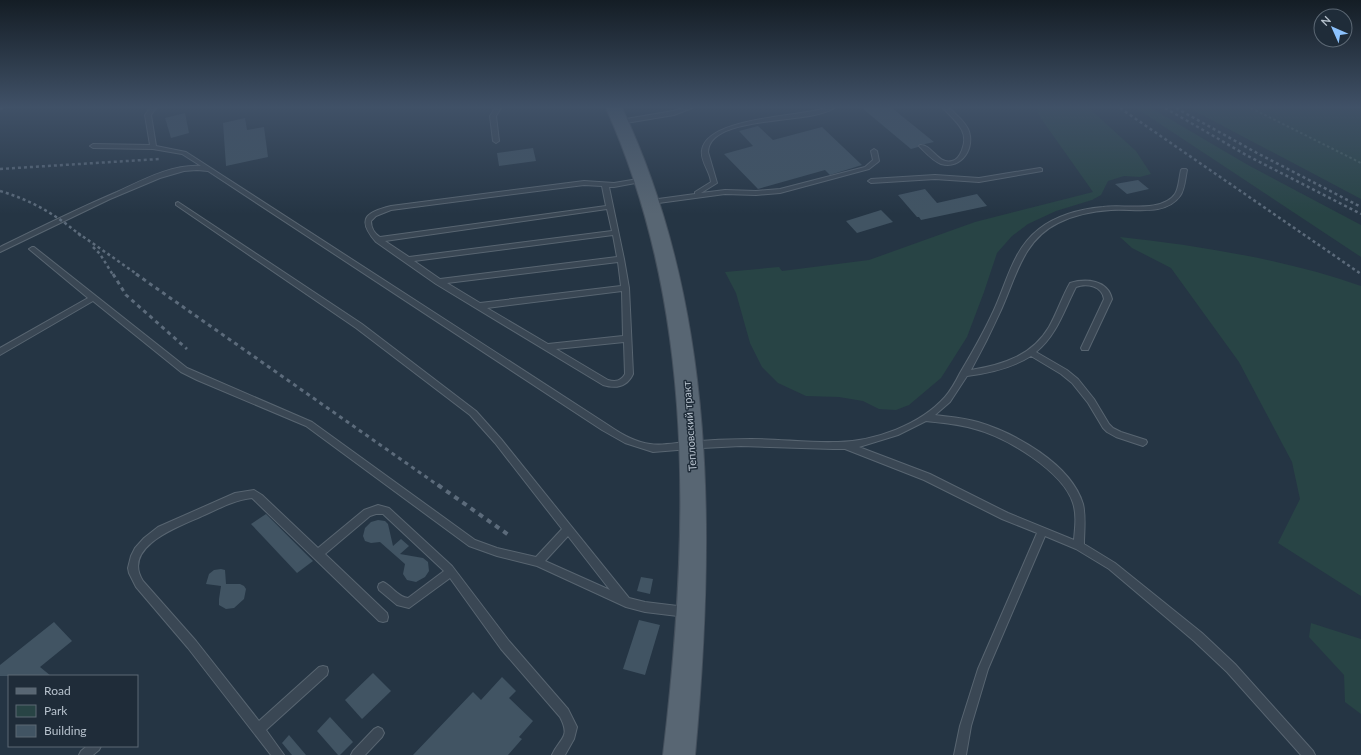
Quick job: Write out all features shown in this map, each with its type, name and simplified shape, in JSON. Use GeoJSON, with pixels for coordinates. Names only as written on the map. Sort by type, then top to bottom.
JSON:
{"type":"FeatureCollection","features":[{"type":"Feature","properties":{"kind":"main road","name":"Тепловский тракт"},"geometry":{"type":"LineString","coordinates":[[629,143],[644,180],[651,202],[672,283],[683,353],[692,445],[694,517],[692,612],[679,755]]}},
{"type":"Feature","properties":{"kind":"lane"},"geometry":{"type":"LineString","coordinates":[[691,196],[714,183],[714,178],[704,150],[707,143]]}},
{"type":"Feature","properties":{"kind":"lane"},"geometry":{"type":"LineString","coordinates":[[922,146],[938,160],[946,163],[956,161],[963,157],[966,151],[966,143]]}},
{"type":"Feature","properties":{"kind":"lane"},"geometry":{"type":"LineString","coordinates":[[93,146],[153,147],[184,153],[618,436],[642,446],[653,448],[730,443],[845,446],[904,429],[926,418],[940,407],[951,394],[964,374],[1000,307],[1017,262],[1029,240],[1049,224],[1064,217],[1079,213],[1112,208],[1152,208],[1164,205],[1172,201],[1178,195],[1184,170]]}},
{"type":"Feature","properties":{"kind":"lane"},"geometry":{"type":"LineString","coordinates":[[651,202],[725,192],[756,193],[780,191],[867,168],[876,161],[874,151]]}},
{"type":"Feature","properties":{"kind":"lane"},"geometry":{"type":"LineString","coordinates":[[0,250],[74,214],[149,181],[184,170],[202,168],[210,169]]}},
{"type":"Feature","properties":{"kind":"lane"},"geometry":{"type":"LineString","coordinates":[[871,181],[935,177],[979,180],[1040,170]]}},
{"type":"Feature","properties":{"kind":"lane"},"geometry":{"type":"LineString","coordinates":[[605,184],[621,259],[625,288],[626,339],[629,374],[624,382],[614,385],[606,383],[439,282],[378,240],[370,232],[367,223],[372,215],[384,209],[584,183],[605,184],[614,185],[644,180]]}},
{"type":"Feature","properties":{"kind":"lane"},"geometry":{"type":"LineString","coordinates":[[178,204],[359,326],[473,413],[498,441],[626,602]]}},
{"type":"Feature","properties":{"kind":"lane"},"geometry":{"type":"LineString","coordinates":[[378,240],[610,206]]}},
{"type":"Feature","properties":{"kind":"lane"},"geometry":{"type":"LineString","coordinates":[[407,260],[615,233]]}},
{"type":"Feature","properties":{"kind":"lane"},"geometry":{"type":"LineString","coordinates":[[32,249],[184,370],[309,424],[472,543],[497,552],[538,562],[626,602],[645,607],[692,612]]}},
{"type":"Feature","properties":{"kind":"lane"},"geometry":{"type":"LineString","coordinates":[[439,282],[621,259]]}},
{"type":"Feature","properties":{"kind":"lane"},"geometry":{"type":"LineString","coordinates":[[964,374],[995,370],[1006,366],[1030,352],[1048,334],[1073,285],[1084,282],[1097,285],[1105,290],[1108,295],[1108,299],[1085,348]]}},
{"type":"Feature","properties":{"kind":"lane"},"geometry":{"type":"LineString","coordinates":[[479,306],[625,288]]}},
{"type":"Feature","properties":{"kind":"lane"},"geometry":{"type":"LineString","coordinates":[[0,352],[93,298]]}},
{"type":"Feature","properties":{"kind":"lane"},"geometry":{"type":"LineString","coordinates":[[547,347],[626,339]]}},
{"type":"Feature","properties":{"kind":"lane"},"geometry":{"type":"LineString","coordinates":[[1030,352],[1064,372],[1075,381],[1091,401],[1110,430],[1119,435],[1143,442]]}},
{"type":"Feature","properties":{"kind":"lane"},"geometry":{"type":"LineString","coordinates":[[926,418],[963,422],[996,433],[1039,456],[1050,465],[1069,485],[1077,498],[1080,510],[1079,546]]}},
{"type":"Feature","properties":{"kind":"lane"},"geometry":{"type":"LineString","coordinates":[[845,446],[927,477],[1005,516],[1079,546],[1112,566],[1198,637],[1231,668],[1309,755]]}},
{"type":"Feature","properties":{"kind":"lane"},"geometry":{"type":"LineString","coordinates":[[278,755],[165,612],[136,579],[133,568],[140,549],[161,530],[238,496],[254,494],[383,617]]}},
{"type":"Feature","properties":{"kind":"lane"},"geometry":{"type":"LineString","coordinates":[[318,554],[367,513],[381,509],[386,511],[431,551],[451,572],[505,645],[564,713],[571,727],[570,735],[558,755]]}},
{"type":"Feature","properties":{"kind":"lane"},"geometry":{"type":"LineString","coordinates":[[538,562],[568,529]]}},
{"type":"Feature","properties":{"kind":"lane"},"geometry":{"type":"LineString","coordinates":[[960,755],[967,718],[972,702],[1003,620],[1042,532]]}},
{"type":"Feature","properties":{"kind":"lane"},"geometry":{"type":"LineString","coordinates":[[383,587],[401,602],[409,603],[451,572]]}},
{"type":"Feature","properties":{"kind":"lane"},"geometry":{"type":"LineString","coordinates":[[258,729],[323,671]]}},
{"type":"Feature","properties":{"kind":"lane"},"geometry":{"type":"LineString","coordinates":[[357,755],[378,733]]}},
{"type":"Feature","properties":{"kind":"lane"},"geometry":{"type":"LineString","coordinates":[[85,755],[94,747]]}},
{"type":"Feature","properties":{"kind":"path"},"geometry":{"type":"LineString","coordinates":[[1321,143],[1361,163]]}},
{"type":"Feature","properties":{"kind":"green space"},"geometry":{"type":"Polygon","coordinates":[[[1059,143],[1128,143],[1136,151],[1151,174],[1140,177],[1124,176],[1108,181],[1101,195],[1092,200],[1056,211],[1028,224],[1012,236],[997,253],[967,337],[941,378],[909,405],[896,410],[879,409],[863,401],[839,397],[806,396],[778,383],[762,367],[750,343],[736,293],[725,272],[779,267],[782,271],[869,260],[975,222],[1093,192],[1059,143]]]}},
{"type":"Feature","properties":{"kind":"green space"},"geometry":{"type":"Polygon","coordinates":[[[1189,143],[1211,143],[1248,165],[1361,225],[1361,257],[1189,143]]]}},
{"type":"Feature","properties":{"kind":"green space"},"geometry":{"type":"Polygon","coordinates":[[[1256,143],[1361,143],[1361,199],[1256,143]]]}},
{"type":"Feature","properties":{"kind":"green space"},"geometry":{"type":"Polygon","coordinates":[[[1120,237],[1211,249],[1272,261],[1302,268],[1361,286],[1361,596],[1278,543],[1300,499],[1292,462],[1239,362],[1171,268],[1132,248],[1120,237]]]}},
{"type":"Feature","properties":{"kind":"green space"},"geometry":{"type":"Polygon","coordinates":[[[1311,623],[1361,639],[1361,714],[1345,702],[1344,675],[1309,637],[1311,623]]]}},
{"type":"Feature","properties":{"kind":"building"},"geometry":{"type":"Polygon","coordinates":[[[224,143],[266,143],[268,157],[226,166],[224,143]]]}},
{"type":"Feature","properties":{"kind":"building"},"geometry":{"type":"Polygon","coordinates":[[[750,143],[839,143],[862,165],[830,175],[825,170],[758,189],[724,154],[753,146],[750,143]]]}},
{"type":"Feature","properties":{"kind":"building"},"geometry":{"type":"Polygon","coordinates":[[[904,143],[928,143],[920,144],[918,147],[911,149],[904,143]]]}},
{"type":"Feature","properties":{"kind":"building"},"geometry":{"type":"Polygon","coordinates":[[[533,148],[536,161],[499,166],[497,153],[533,148]]]}},
{"type":"Feature","properties":{"kind":"building"},"geometry":{"type":"Polygon","coordinates":[[[1138,180],[1149,189],[1127,194],[1115,184],[1138,180]]]}},
{"type":"Feature","properties":{"kind":"building"},"geometry":{"type":"Polygon","coordinates":[[[925,189],[937,203],[977,194],[987,206],[921,220],[898,195],[925,189]]]}},
{"type":"Feature","properties":{"kind":"building"},"geometry":{"type":"Polygon","coordinates":[[[881,210],[893,222],[857,233],[846,221],[881,210]]]}},
{"type":"Feature","properties":{"kind":"building"},"geometry":{"type":"Polygon","coordinates":[[[266,514],[313,561],[297,573],[251,524],[266,514]]]}},
{"type":"Feature","properties":{"kind":"building"},"geometry":{"type":"Polygon","coordinates":[[[378,520],[385,521],[388,524],[393,546],[401,539],[409,546],[400,554],[423,558],[428,562],[429,571],[425,577],[416,582],[407,580],[403,574],[405,564],[380,542],[371,543],[365,541],[363,536],[365,528],[371,522],[378,520]]]}},
{"type":"Feature","properties":{"kind":"building"},"geometry":{"type":"Polygon","coordinates":[[[214,570],[225,570],[226,584],[240,584],[246,589],[244,599],[234,608],[226,609],[219,605],[221,586],[206,584],[209,574],[214,570]]]}},
{"type":"Feature","properties":{"kind":"building"},"geometry":{"type":"Polygon","coordinates":[[[641,577],[653,579],[650,594],[637,591],[641,577]]]}},
{"type":"Feature","properties":{"kind":"building"},"geometry":{"type":"Polygon","coordinates":[[[639,620],[660,625],[645,675],[623,669],[639,620]]]}},
{"type":"Feature","properties":{"kind":"building"},"geometry":{"type":"Polygon","coordinates":[[[54,622],[72,641],[40,667],[50,675],[0,676],[0,665],[54,622]]]}},
{"type":"Feature","properties":{"kind":"building"},"geometry":{"type":"Polygon","coordinates":[[[373,673],[391,691],[362,719],[345,700],[373,673]]]}},
{"type":"Feature","properties":{"kind":"building"},"geometry":{"type":"Polygon","coordinates":[[[502,677],[516,691],[509,698],[533,721],[519,737],[522,739],[508,755],[413,755],[473,692],[481,700],[502,677]]]}},
{"type":"Feature","properties":{"kind":"building"},"geometry":{"type":"Polygon","coordinates":[[[330,717],[353,742],[340,755],[338,755],[317,731],[330,717]]]}},
{"type":"Feature","properties":{"kind":"building"},"geometry":{"type":"Polygon","coordinates":[[[289,735],[306,755],[292,755],[282,743],[289,735]]]}},
{"type":"Feature","properties":{"kind":"railway"},"geometry":{"type":"LineString","coordinates":[[1171,143],[1361,274]]}},
{"type":"Feature","properties":{"kind":"railway"},"geometry":{"type":"LineString","coordinates":[[1226,143],[1361,214]]}},
{"type":"Feature","properties":{"kind":"railway"},"geometry":{"type":"LineString","coordinates":[[1239,143],[1361,207]]}},
{"type":"Feature","properties":{"kind":"railway"},"geometry":{"type":"LineString","coordinates":[[0,169],[159,159]]}},
{"type":"Feature","properties":{"kind":"railway"},"geometry":{"type":"LineString","coordinates":[[0,191],[43,209],[63,221],[81,236]]}},
{"type":"Feature","properties":{"kind":"railway"},"geometry":{"type":"LineString","coordinates":[[78,233],[138,275]]}},
{"type":"Feature","properties":{"kind":"railway"},"geometry":{"type":"LineString","coordinates":[[93,247],[100,254],[113,275]]}},
{"type":"Feature","properties":{"kind":"railway"},"geometry":{"type":"LineString","coordinates":[[113,274],[126,295],[187,349]]}},
{"type":"Feature","properties":{"kind":"railway"},"geometry":{"type":"LineString","coordinates":[[136,274],[439,486]]}},
{"type":"Feature","properties":{"kind":"railway"},"geometry":{"type":"LineString","coordinates":[[438,485],[510,536]]}}]}
